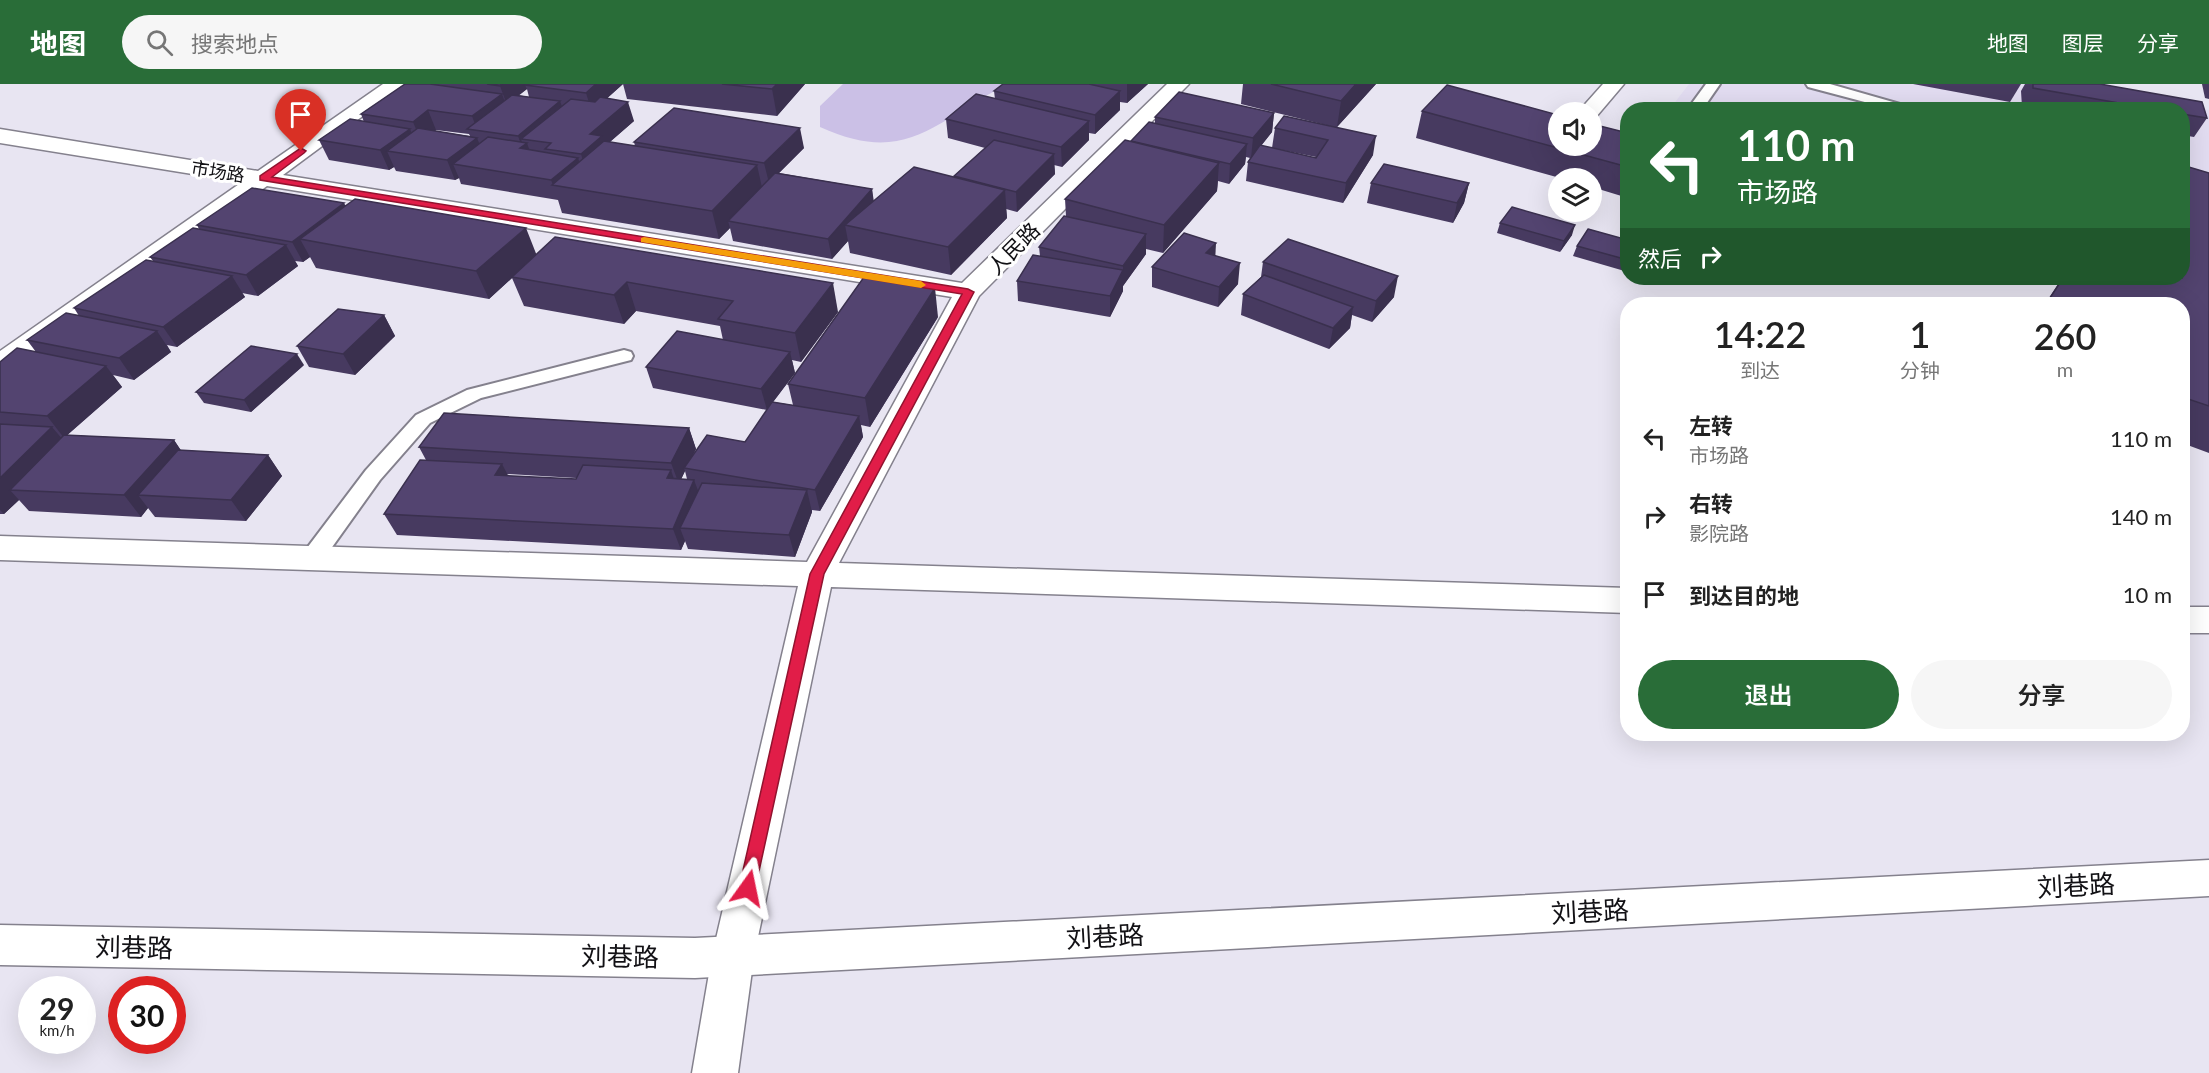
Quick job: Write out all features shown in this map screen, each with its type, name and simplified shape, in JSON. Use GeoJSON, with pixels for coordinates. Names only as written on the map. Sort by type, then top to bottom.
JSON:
{"type":"FeatureCollection","features":[{"type":"Feature","properties":{"kind":"street"},"geometry":{"type":"LineString","coordinates":[[0,337],[367,84]]}},
{"type":"Feature","properties":{"kind":"street"},"geometry":{"type":"LineString","coordinates":[[0,364],[396,84]]}},
{"type":"Feature","properties":{"kind":"street","name":"人民路"},"geometry":{"type":"LineString","coordinates":[[716,1073],[733,956],[817,574],[968,292],[1179,84]]}},
{"type":"Feature","properties":{"kind":"street"},"geometry":{"type":"LineString","coordinates":[[1602,106],[1614,84]]}},
{"type":"Feature","properties":{"kind":"street","name":"市场路"},"geometry":{"type":"LineString","coordinates":[[0,136],[968,292]]}},
{"type":"Feature","properties":{"kind":"street"},"geometry":{"type":"LineString","coordinates":[[0,548],[1620,601]]}},
{"type":"Feature","properties":{"kind":"street"},"geometry":{"type":"LineString","coordinates":[[2190,620],[2209,620]]}},
{"type":"Feature","properties":{"kind":"street","name":"刘巷路"},"geometry":{"type":"LineString","coordinates":[[0,945],[695,958],[2209,878]]}},
{"type":"Feature","properties":{"kind":"lane"},"geometry":{"type":"LineString","coordinates":[[1700,102],[1713,84]]}},
{"type":"Feature","properties":{"kind":"lane"},"geometry":{"type":"LineString","coordinates":[[1813,84],[1883,102]]}},
{"type":"Feature","properties":{"kind":"lane"},"geometry":{"type":"LineString","coordinates":[[312,558],[373,475],[423,419],[474,394],[624,356]]}},
{"type":"Feature","properties":{"kind":"shaded area"},"geometry":{"type":"Polygon","coordinates":[[[843,84],[1008,84],[919,134],[899,141],[876,142],[850,138],[820,127],[820,106],[843,84]]]}},
{"type":"Feature","properties":{"kind":"shaded area"},"geometry":{"type":"Polygon","coordinates":[[[1689,84],[2065,84],[2165,102],[1675,102],[1689,84]]]}},
{"type":"Feature","properties":{"kind":"shaded area"},"geometry":{"type":"Polygon","coordinates":[[[2190,107],[2209,110],[2209,453],[2190,348],[2190,297],[2050,297],[2057,285],[2190,285],[2190,107]]]}},
{"type":"Feature","properties":{"kind":"building"},"geometry":{"type":"Polygon","coordinates":[[[405,84],[430,84],[502,94],[472,116],[428,110],[413,122],[361,114],[405,84]]]}},
{"type":"Feature","properties":{"kind":"building"},"geometry":{"type":"Polygon","coordinates":[[[596,84],[586,93],[525,85],[596,84]]]}},
{"type":"Feature","properties":{"kind":"building"},"geometry":{"type":"Polygon","coordinates":[[[722,84],[777,84],[772,89],[722,84]]]}},
{"type":"Feature","properties":{"kind":"building"},"geometry":{"type":"Polygon","coordinates":[[[1003,84],[1089,84],[1120,91],[1095,115],[994,91],[1003,84]]]}},
{"type":"Feature","properties":{"kind":"building"},"geometry":{"type":"Polygon","coordinates":[[[1271,84],[1356,84],[1341,101],[1271,84]]]}},
{"type":"Feature","properties":{"kind":"building"},"geometry":{"type":"Polygon","coordinates":[[[2033,84],[2100,84],[2202,102],[2207,118],[2190,115],[2190,102],[2113,102],[2033,88],[2033,84]]]}},
{"type":"Feature","properties":{"kind":"building"},"geometry":{"type":"Polygon","coordinates":[[[1447,85],[1548,112],[1548,145],[1422,111],[1447,85]]]}},
{"type":"Feature","properties":{"kind":"building"},"geometry":{"type":"Polygon","coordinates":[[[1179,92],[1274,113],[1253,138],[1155,117],[1179,92]]]}},
{"type":"Feature","properties":{"kind":"building"},"geometry":{"type":"Polygon","coordinates":[[[976,94],[1089,121],[1061,147],[946,119],[976,94]]]}},
{"type":"Feature","properties":{"kind":"building"},"geometry":{"type":"Polygon","coordinates":[[[512,95],[560,101],[518,136],[467,129],[512,95]]]}},
{"type":"Feature","properties":{"kind":"building"},"geometry":{"type":"Polygon","coordinates":[[[600,97],[628,102],[590,134],[602,136],[581,154],[545,149],[551,143],[521,139],[571,99],[595,102],[600,97]]]}},
{"type":"Feature","properties":{"kind":"building"},"geometry":{"type":"Polygon","coordinates":[[[674,108],[800,128],[764,163],[634,142],[674,108]]]}},
{"type":"Feature","properties":{"kind":"building"},"geometry":{"type":"Polygon","coordinates":[[[1284,116],[1376,136],[1346,183],[1248,162],[1260,145],[1316,158],[1328,140],[1275,128],[1284,116]]]}},
{"type":"Feature","properties":{"kind":"building"},"geometry":{"type":"Polygon","coordinates":[[[350,119],[410,129],[380,150],[319,140],[350,119]]]}},
{"type":"Feature","properties":{"kind":"building"},"geometry":{"type":"Polygon","coordinates":[[[1149,122],[1247,144],[1230,164],[1131,141],[1149,122]]]}},
{"type":"Feature","properties":{"kind":"building"},"geometry":{"type":"Polygon","coordinates":[[[1602,126],[1620,131],[1620,165],[1588,156],[1602,156],[1602,126]]]}},
{"type":"Feature","properties":{"kind":"building"},"geometry":{"type":"Polygon","coordinates":[[[418,128],[477,138],[447,160],[387,151],[418,128]]]}},
{"type":"Feature","properties":{"kind":"building"},"geometry":{"type":"Polygon","coordinates":[[[488,137],[527,143],[520,148],[578,158],[551,180],[453,164],[488,137]]]}},
{"type":"Feature","properties":{"kind":"building"},"geometry":{"type":"Polygon","coordinates":[[[994,140],[1054,154],[1016,192],[954,176],[994,140]]]}},
{"type":"Feature","properties":{"kind":"building"},"geometry":{"type":"Polygon","coordinates":[[[1125,140],[1219,163],[1164,225],[1065,199],[1125,140]]]}},
{"type":"Feature","properties":{"kind":"building"},"geometry":{"type":"Polygon","coordinates":[[[604,141],[757,165],[712,211],[552,185],[604,141]]]}},
{"type":"Feature","properties":{"kind":"building"},"geometry":{"type":"Polygon","coordinates":[[[1384,164],[1469,183],[1457,203],[1371,183],[1384,164]]]}},
{"type":"Feature","properties":{"kind":"building"},"geometry":{"type":"Polygon","coordinates":[[[914,167],[1005,190],[948,247],[845,225],[914,167]]]}},
{"type":"Feature","properties":{"kind":"building"},"geometry":{"type":"Polygon","coordinates":[[[2190,167],[2209,173],[2209,406],[2190,400],[2190,297],[2051,297],[2058,285],[2190,285],[2190,167]]]}},
{"type":"Feature","properties":{"kind":"building"},"geometry":{"type":"Polygon","coordinates":[[[775,173],[872,189],[828,239],[728,221],[775,173]]]}},
{"type":"Feature","properties":{"kind":"building"},"geometry":{"type":"Polygon","coordinates":[[[252,188],[344,203],[292,242],[197,225],[252,188]]]}},
{"type":"Feature","properties":{"kind":"building"},"geometry":{"type":"Polygon","coordinates":[[[355,199],[526,228],[476,271],[300,239],[355,199]]]}},
{"type":"Feature","properties":{"kind":"building"},"geometry":{"type":"Polygon","coordinates":[[[1512,207],[1548,217],[1548,222],[1564,222],[1575,225],[1564,241],[1500,223],[1512,207]]]}},
{"type":"Feature","properties":{"kind":"building"},"geometry":{"type":"Polygon","coordinates":[[[1064,216],[1146,234],[1123,266],[1039,247],[1064,216]]]}},
{"type":"Feature","properties":{"kind":"building"},"geometry":{"type":"Polygon","coordinates":[[[193,228],[286,245],[246,275],[150,257],[193,228]]]}},
{"type":"Feature","properties":{"kind":"building"},"geometry":{"type":"Polygon","coordinates":[[[1588,229],[1620,238],[1620,258],[1577,246],[1588,229]]]}},
{"type":"Feature","properties":{"kind":"building"},"geometry":{"type":"Polygon","coordinates":[[[1184,233],[1216,243],[1206,253],[1240,263],[1219,287],[1152,267],[1184,233]]]}},
{"type":"Feature","properties":{"kind":"building"},"geometry":{"type":"Polygon","coordinates":[[[555,237],[833,283],[795,333],[718,319],[733,301],[627,282],[614,295],[512,277],[555,237]]]}},
{"type":"Feature","properties":{"kind":"building"},"geometry":{"type":"Polygon","coordinates":[[[1288,239],[1398,276],[1376,301],[1263,262],[1288,239]]]}},
{"type":"Feature","properties":{"kind":"building"},"geometry":{"type":"Polygon","coordinates":[[[1033,255],[1123,270],[1110,296],[1017,281],[1033,255]]]}},
{"type":"Feature","properties":{"kind":"building"},"geometry":{"type":"Polygon","coordinates":[[[146,260],[232,276],[163,327],[74,308],[146,260]]]}},
{"type":"Feature","properties":{"kind":"building"},"geometry":{"type":"Polygon","coordinates":[[[1264,275],[1353,307],[1333,328],[1243,294],[1264,275]]]}},
{"type":"Feature","properties":{"kind":"building"},"geometry":{"type":"Polygon","coordinates":[[[864,277],[935,288],[865,398],[788,384],[864,277]]]}},
{"type":"Feature","properties":{"kind":"building"},"geometry":{"type":"Polygon","coordinates":[[[338,309],[384,315],[343,354],[297,346],[338,309]]]}},
{"type":"Feature","properties":{"kind":"building"},"geometry":{"type":"Polygon","coordinates":[[[66,313],[157,331],[119,358],[27,340],[66,313]]]}},
{"type":"Feature","properties":{"kind":"building"},"geometry":{"type":"Polygon","coordinates":[[[677,331],[790,352],[761,389],[646,367],[677,331]]]}},
{"type":"Feature","properties":{"kind":"building"},"geometry":{"type":"Polygon","coordinates":[[[251,346],[297,354],[244,400],[196,392],[251,346]]]}},
{"type":"Feature","properties":{"kind":"building"},"geometry":{"type":"Polygon","coordinates":[[[17,348],[106,366],[47,416],[0,412],[0,362],[17,348]]]}},
{"type":"Feature","properties":{"kind":"building"},"geometry":{"type":"Polygon","coordinates":[[[772,402],[859,416],[815,490],[684,468],[707,435],[745,442],[772,402]]]}},
{"type":"Feature","properties":{"kind":"building"},"geometry":{"type":"Polygon","coordinates":[[[444,413],[689,428],[671,463],[419,447],[444,413]]]}},
{"type":"Feature","properties":{"kind":"building"},"geometry":{"type":"Polygon","coordinates":[[[0,424],[52,427],[0,478],[0,424]]]}},
{"type":"Feature","properties":{"kind":"building"},"geometry":{"type":"Polygon","coordinates":[[[64,435],[174,440],[124,495],[10,490],[64,435]]]}},
{"type":"Feature","properties":{"kind":"building"},"geometry":{"type":"Polygon","coordinates":[[[178,450],[268,455],[231,500],[138,495],[178,450]]]}},
{"type":"Feature","properties":{"kind":"building"},"geometry":{"type":"Polygon","coordinates":[[[420,460],[502,464],[495,475],[576,479],[583,465],[671,470],[667,478],[694,480],[673,529],[384,514],[420,460]]]}},
{"type":"Feature","properties":{"kind":"building"},"geometry":{"type":"Polygon","coordinates":[[[702,483],[807,490],[789,535],[680,528],[702,483]]]}},
{"type":"Feature","properties":{"kind":"slow traffic"},"geometry":{"type":"LineString","coordinates":[[644,240],[921,285]]}},
{"type":"Feature","properties":{"kind":"route"},"geometry":{"type":"LineString","coordinates":[[301,151],[263,178],[968,292],[817,574],[748,888]]}}]}
